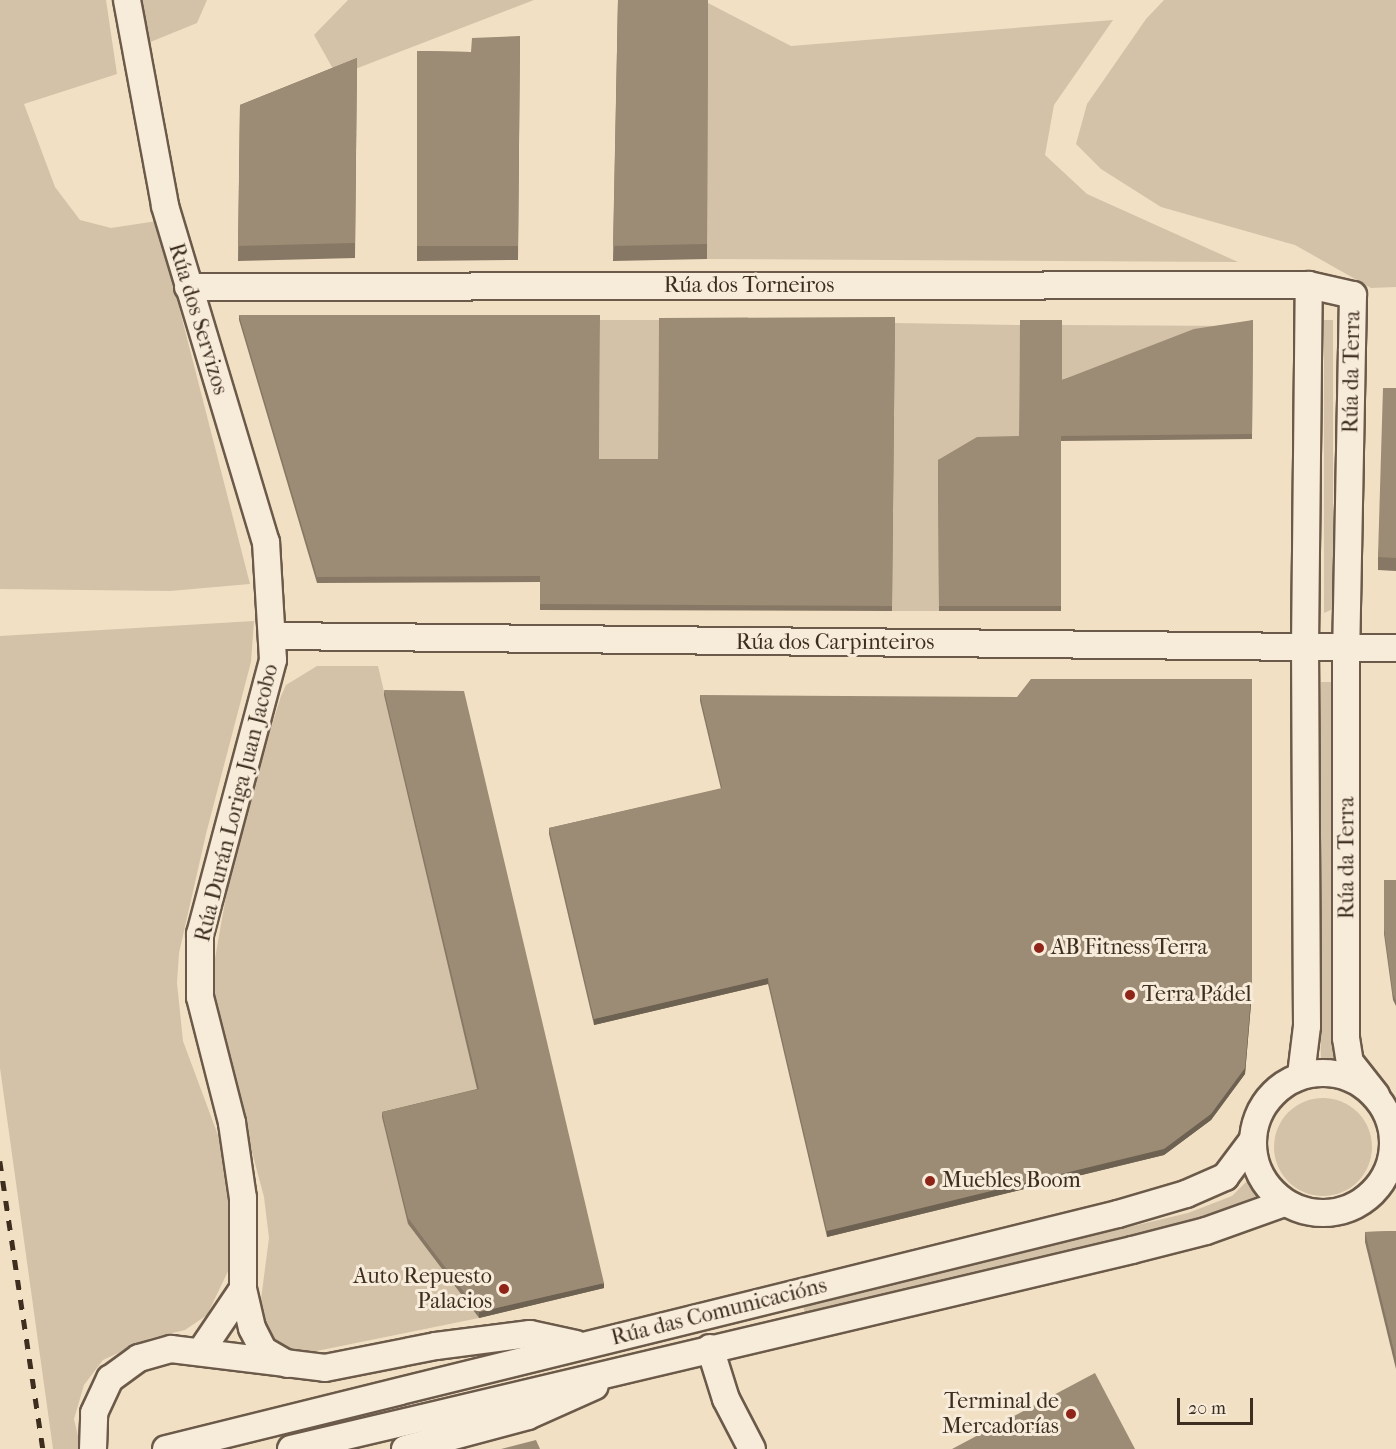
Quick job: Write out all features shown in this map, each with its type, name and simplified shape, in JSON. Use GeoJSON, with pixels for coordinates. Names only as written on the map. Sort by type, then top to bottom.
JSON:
{"type":"FeatureCollection","features":[{"type":"Feature","properties":{"kind":"street","name":"Rúa dos Servizos"},"geometry":{"type":"LineString","coordinates":[[127,0],[151,146],[188,287],[266,542],[274,636]]}},
{"type":"Feature","properties":{"kind":"street","name":"Rúa dos Torneiros"},"geometry":{"type":"LineString","coordinates":[[188,287],[1310,285]]}},
{"type":"Feature","properties":{"kind":"street","name":"Rúa da Terra"},"geometry":{"type":"LineString","coordinates":[[1301,1075],[1307,1026],[1305,647],[1310,285],[1353,295],[1346,648],[1346,1038],[1350,1062],[1376,1095]]}},
{"type":"Feature","properties":{"kind":"street","name":"Rúa dos Carpinteiros"},"geometry":{"type":"LineString","coordinates":[[274,636],[1396,648]]}},
{"type":"Feature","properties":{"kind":"street","name":"Rúa Durán Loriga Juan Jacobo"},"geometry":{"type":"LineString","coordinates":[[274,636],[273,660],[258,725],[200,934],[201,997],[232,1123],[243,1198],[243,1289],[252,1328],[263,1350],[287,1364]]}},
{"type":"Feature","properties":{"kind":"street"},"geometry":{"type":"LineString","coordinates":[[1301,1075],[1341,1074],[1360,1082],[1376,1095],[1385,1107],[1395,1136],[1393,1158],[1384,1179],[1370,1196]]}},
{"type":"Feature","properties":{"kind":"street","name":"Rúa das Comunicacións"},"geometry":{"type":"LineString","coordinates":[[291,1449],[710,1348],[1132,1250],[1206,1231],[1284,1203],[1267,1186],[1255,1165],[1252,1141],[1259,1113],[1276,1090],[1301,1075]]}},
{"type":"Feature","properties":{"kind":"street","name":"Rúa das Comunicacións"},"geometry":{"type":"LineString","coordinates":[[166,1449],[1186,1194],[1225,1177],[1252,1141]]}},
{"type":"Feature","properties":{"kind":"street"},"geometry":{"type":"LineString","coordinates":[[1284,1203],[1305,1211],[1328,1214],[1350,1208],[1370,1196],[1396,1190]]}},
{"type":"Feature","properties":{"kind":"street"},"geometry":{"type":"LineString","coordinates":[[201,1351],[243,1289]]}},
{"type":"Feature","properties":{"kind":"street"},"geometry":{"type":"LineString","coordinates":[[93,1449],[94,1413],[117,1373],[139,1358],[171,1349],[325,1368],[364,1364],[436,1346],[530,1334],[582,1346]]}},
{"type":"Feature","properties":{"kind":"street"},"geometry":{"type":"LineString","coordinates":[[710,1348],[726,1400],[752,1449]]}},
{"type":"Feature","properties":{"kind":"street"},"geometry":{"type":"LineString","coordinates":[[405,1449],[528,1416],[581,1395],[622,1369]]}},
{"type":"Feature","properties":{"kind":"shaded area"},"geometry":{"type":"Polygon","coordinates":[[[0,0],[106,0],[117,74],[24,104],[55,187],[80,220],[111,228],[157,221],[250,584],[170,591],[0,589],[0,0]]]}},
{"type":"Feature","properties":{"kind":"shaded area"},"geometry":{"type":"Polygon","coordinates":[[[142,0],[207,0],[197,23],[148,43],[142,0]]]}},
{"type":"Feature","properties":{"kind":"shaded area"},"geometry":{"type":"Polygon","coordinates":[[[348,0],[534,0],[337,76],[314,35],[348,0]]]}},
{"type":"Feature","properties":{"kind":"shaded area"},"geometry":{"type":"Polygon","coordinates":[[[1164,0],[1396,0],[1396,287],[1371,288],[1295,245],[1161,207],[1101,169],[1076,144],[1087,104],[1146,19],[1164,0]]]}},
{"type":"Feature","properties":{"kind":"shaded area"},"geometry":{"type":"Polygon","coordinates":[[[708,3],[791,46],[1113,20],[1054,105],[1045,155],[1087,194],[1238,262],[707,259],[708,3]]]}},
{"type":"Feature","properties":{"kind":"shaded area"},"geometry":{"type":"Polygon","coordinates":[[[600,320],[659,320],[658,465],[599,465],[600,320]]]}},
{"type":"Feature","properties":{"kind":"shaded area"},"geometry":{"type":"Polygon","coordinates":[[[1324,320],[1333,320],[1333,609],[1324,613],[1324,320]]]}},
{"type":"Feature","properties":{"kind":"shaded area"},"geometry":{"type":"Polygon","coordinates":[[[895,323],[1020,325],[1019,441],[938,465],[939,611],[892,611],[895,323]]]}},
{"type":"Feature","properties":{"kind":"shaded area"},"geometry":{"type":"Polygon","coordinates":[[[1062,325],[1247,326],[1062,385],[1062,325]]]}},
{"type":"Feature","properties":{"kind":"shaded area"},"geometry":{"type":"Polygon","coordinates":[[[254,621],[251,662],[206,834],[179,953],[177,983],[183,1041],[222,1146],[230,1190],[232,1263],[207,1315],[185,1330],[151,1338],[103,1360],[84,1385],[74,1419],[81,1449],[53,1449],[0,1068],[0,636],[254,621]]]}},
{"type":"Feature","properties":{"kind":"shaded area"},"geometry":{"type":"Polygon","coordinates":[[[317,666],[378,666],[479,1094],[408,1224],[479,1318],[292,1356],[269,1336],[260,1307],[269,1238],[264,1197],[212,1003],[212,975],[236,840],[281,696],[286,685],[317,666]]]}},
{"type":"Feature","properties":{"kind":"shaded area"},"geometry":{"type":"Polygon","coordinates":[[[1321,682],[1334,682],[1333,1041],[1336,1065],[1321,1063],[1318,906],[1321,682]]]}},
{"type":"Feature","properties":{"kind":"shaded area"},"geometry":{"type":"Polygon","coordinates":[[[1323,1098],[1342,1102],[1357,1113],[1368,1128],[1372,1147],[1368,1166],[1357,1181],[1342,1192],[1323,1196],[1304,1192],[1289,1181],[1278,1166],[1274,1147],[1278,1128],[1289,1113],[1304,1102],[1323,1098]]]}},
{"type":"Feature","properties":{"kind":"shaded area"},"geometry":{"type":"Polygon","coordinates":[[[1250,1178],[1259,1195],[1201,1219],[805,1315],[803,1304],[1188,1213],[1232,1196],[1250,1178]]]}},
{"type":"Feature","properties":{"kind":"building"},"geometry":{"type":"Polygon","coordinates":[[[618,0],[708,0],[707,244],[613,246],[618,0]]]}},
{"type":"Feature","properties":{"kind":"building"},"geometry":{"type":"Polygon","coordinates":[[[520,36],[518,246],[417,246],[417,51],[471,52],[472,38],[520,36]]]}},
{"type":"Feature","properties":{"kind":"building"},"geometry":{"type":"Polygon","coordinates":[[[357,58],[355,243],[238,246],[240,105],[357,58]]]}},
{"type":"Feature","properties":{"kind":"building"},"geometry":{"type":"Polygon","coordinates":[[[239,315],[600,315],[599,459],[658,459],[659,318],[895,317],[892,606],[540,604],[540,576],[317,577],[239,315]]]}},
{"type":"Feature","properties":{"kind":"building"},"geometry":{"type":"Polygon","coordinates":[[[1020,320],[1062,320],[1062,380],[1194,329],[1253,320],[1252,434],[1061,436],[1061,606],[939,606],[938,460],[977,437],[1019,436],[1020,320]]]}},
{"type":"Feature","properties":{"kind":"building"},"geometry":{"type":"Polygon","coordinates":[[[1383,388],[1396,388],[1396,558],[1378,557],[1383,388]]]}},
{"type":"Feature","properties":{"kind":"building"},"geometry":{"type":"Polygon","coordinates":[[[1031,679],[1252,679],[1252,986],[1245,1068],[1211,1114],[1164,1149],[827,1231],[768,978],[594,1019],[549,828],[722,788],[700,695],[1017,697],[1031,679]]]}},
{"type":"Feature","properties":{"kind":"building"},"geometry":{"type":"Polygon","coordinates":[[[384,690],[464,691],[604,1283],[479,1312],[408,1218],[382,1112],[479,1089],[384,690]]]}},
{"type":"Feature","properties":{"kind":"building"},"geometry":{"type":"Polygon","coordinates":[[[1384,880],[1396,880],[1396,1001],[1393,994],[1384,928],[1384,880]]]}},
{"type":"Feature","properties":{"kind":"building"},"geometry":{"type":"Polygon","coordinates":[[[1396,1231],[1396,1359],[1365,1232],[1396,1231]]]}},
{"type":"Feature","properties":{"kind":"building","name":"Terminal de Mercadorías"},"geometry":{"type":"Polygon","coordinates":[[[1095,1373],[1135,1449],[952,1449],[1095,1373]]]}},
{"type":"Feature","properties":{"kind":"building"},"geometry":{"type":"Polygon","coordinates":[[[536,1440],[540,1449],[501,1449],[536,1440]]]}},
{"type":"Feature","properties":{"kind":"railway"},"geometry":{"type":"LineString","coordinates":[[0,1161],[43,1449]]}},
{"type":"Feature","properties":{"kind":"place","name":"AB Fitness Terra"},"geometry":{"type":"Point","coordinates":[1039,948]}},
{"type":"Feature","properties":{"kind":"place","name":"Terra Pádel"},"geometry":{"type":"Point","coordinates":[1130,995]}},
{"type":"Feature","properties":{"kind":"place","name":"Muebles Boom"},"geometry":{"type":"Point","coordinates":[930,1181]}},
{"type":"Feature","properties":{"kind":"place","name":"Auto Repuesto Palacios"},"geometry":{"type":"Point","coordinates":[504,1289]}},
{"type":"Feature","properties":{"kind":"place","name":"Terminal de Mercadorías"},"geometry":{"type":"Point","coordinates":[1071,1414]}}]}
